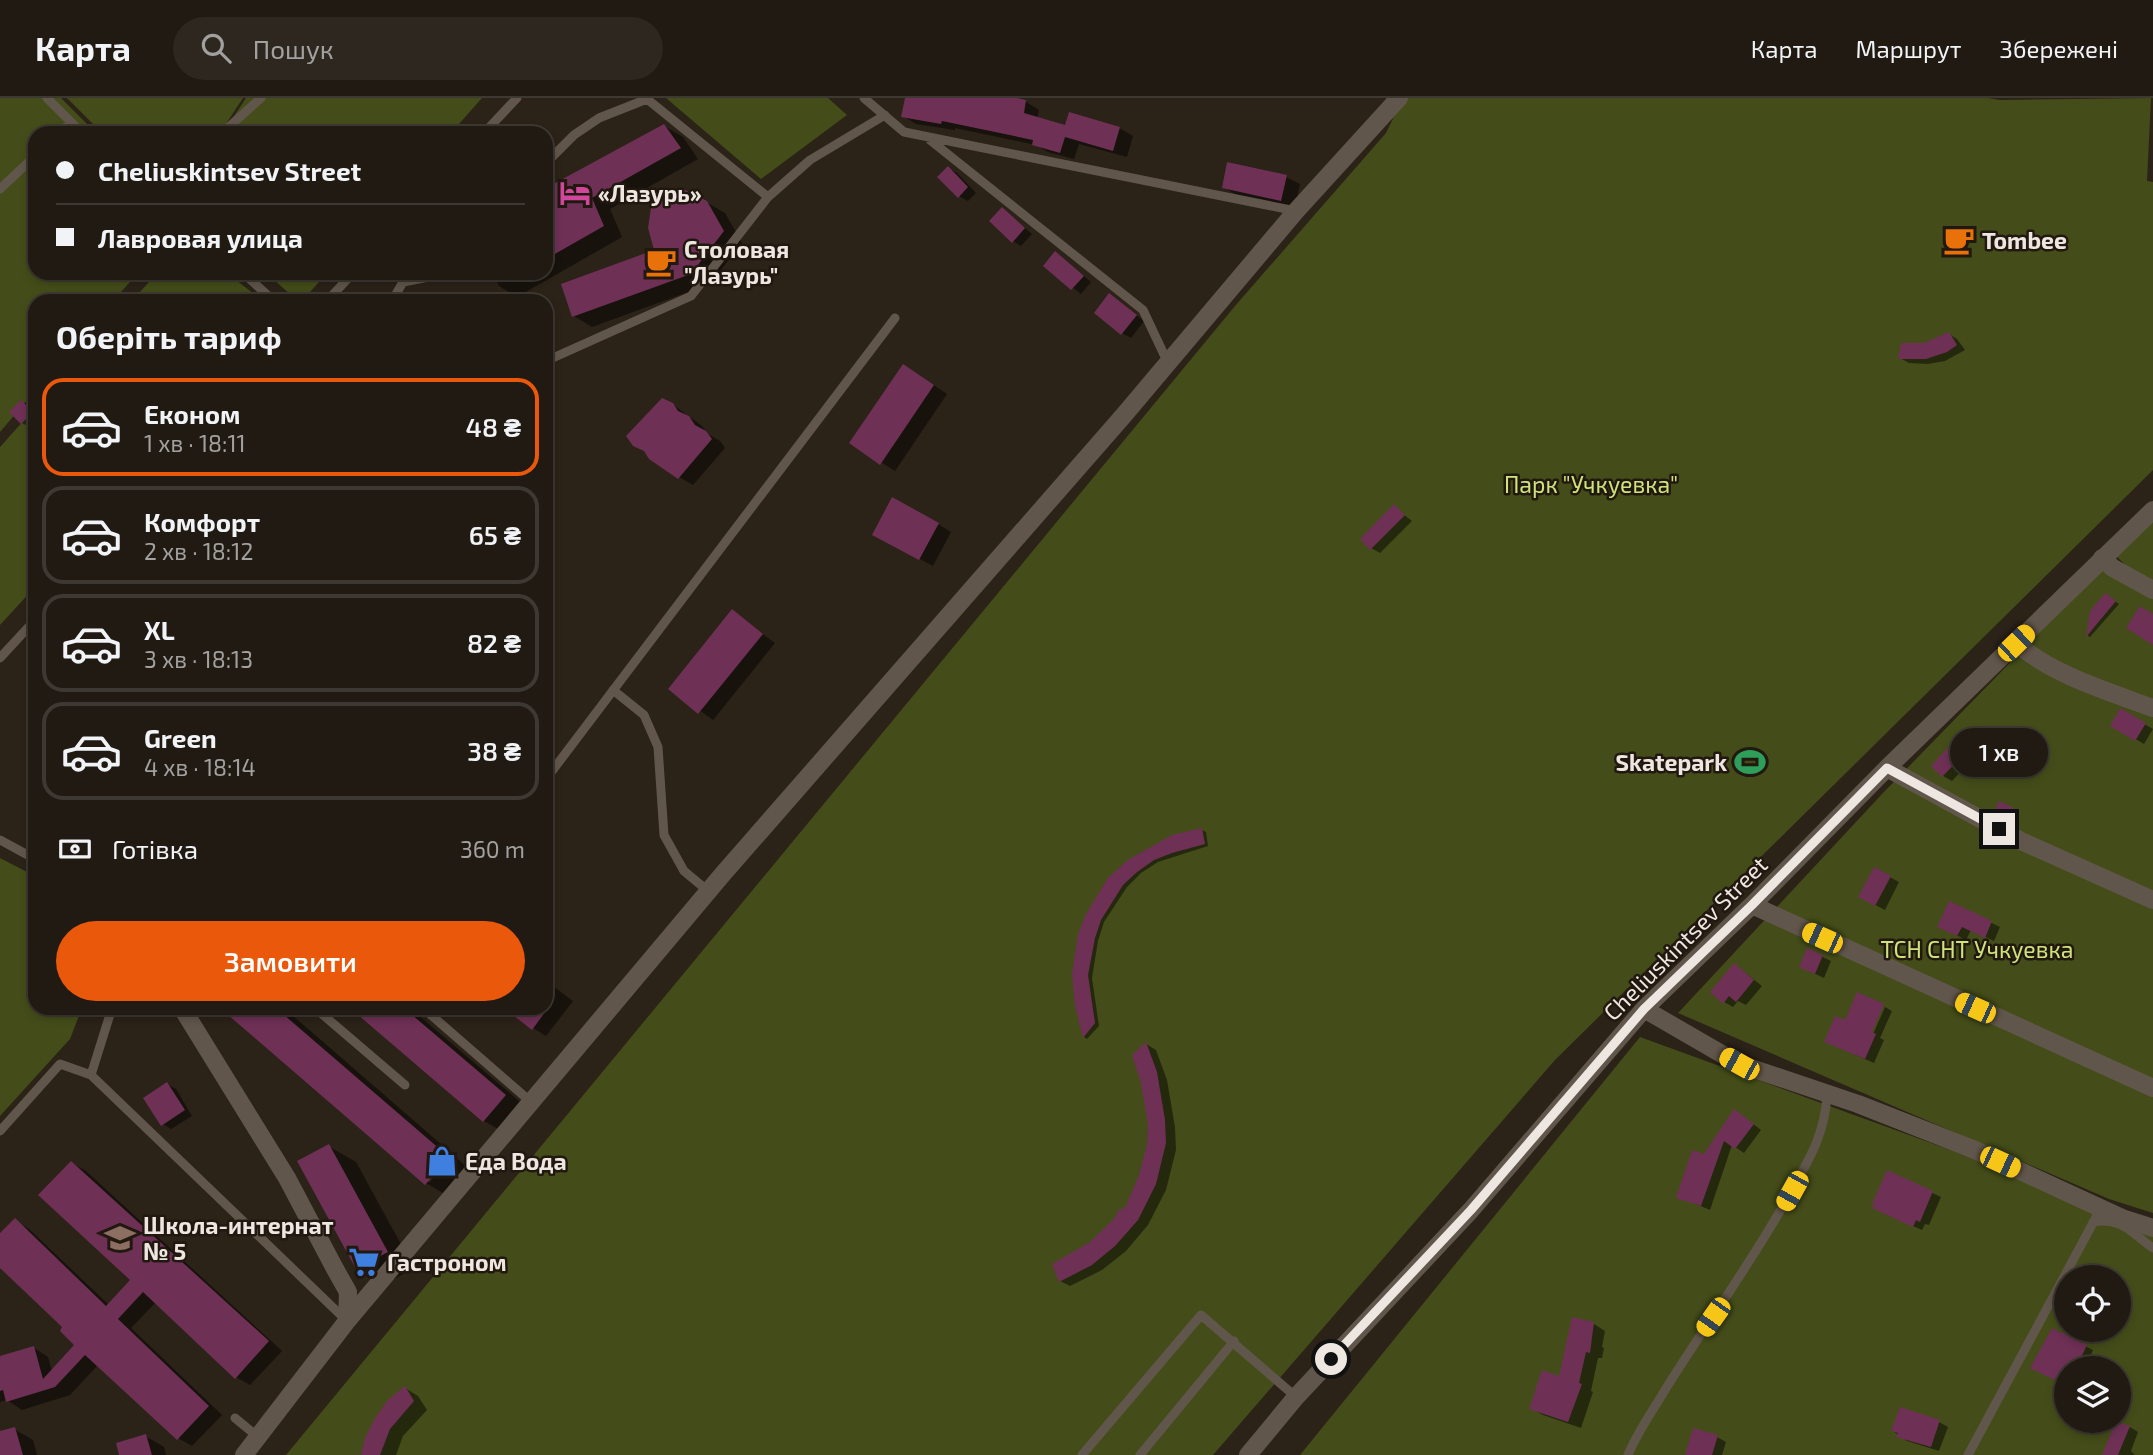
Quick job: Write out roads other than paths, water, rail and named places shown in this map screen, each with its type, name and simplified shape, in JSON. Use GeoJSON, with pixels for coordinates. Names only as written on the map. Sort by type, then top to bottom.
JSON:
{"type":"FeatureCollection","features":[{"type":"Feature","properties":{"kind":"street"},"geometry":{"type":"LineString","coordinates":[[244,1455],[347,1321],[708,891],[1168,363],[1296,211],[1399,98]]}},
{"type":"Feature","properties":{"kind":"street","name":"Cheliuskintsev Street"},"geometry":{"type":"LineString","coordinates":[[1248,1455],[1296,1396],[1471,1210],[1644,1009],[2153,510]]}},
{"type":"Feature","properties":{"kind":"street"},"geometry":{"type":"LineString","coordinates":[[2102,558],[2113,568],[2153,590]]}},
{"type":"Feature","properties":{"kind":"street"},"geometry":{"type":"LineString","coordinates":[[2016,643],[2033,657],[2102,690],[2153,708]]}},
{"type":"Feature","properties":{"kind":"street"},"geometry":{"type":"LineString","coordinates":[[1887,768],[2021,841],[2153,900]]}},
{"type":"Feature","properties":{"kind":"street"},"geometry":{"type":"LineString","coordinates":[[1752,905],[2153,1088]]}},
{"type":"Feature","properties":{"kind":"street"},"geometry":{"type":"LineString","coordinates":[[1644,1009],[1739,1064],[1975,1150],[2097,1215],[2122,1218],[2153,1228]]}},
{"type":"Feature","properties":{"kind":"street"},"geometry":{"type":"LineString","coordinates":[[186,1015],[287,1178],[348,1293],[347,1321]]}},
{"type":"Feature","properties":{"kind":"lane"},"geometry":{"type":"LineString","coordinates":[[47,98],[74,126]]}},
{"type":"Feature","properties":{"kind":"lane"},"geometry":{"type":"LineString","coordinates":[[230,126],[261,98]]}},
{"type":"Feature","properties":{"kind":"lane"},"geometry":{"type":"LineString","coordinates":[[491,126],[517,98]]}},
{"type":"Feature","properties":{"kind":"lane"},"geometry":{"type":"LineString","coordinates":[[864,98],[904,132],[1296,211]]}},
{"type":"Feature","properties":{"kind":"lane"},"geometry":{"type":"LineString","coordinates":[[553,156],[573,135],[599,118],[647,99],[768,197]]}},
{"type":"Feature","properties":{"kind":"lane"},"geometry":{"type":"LineString","coordinates":[[553,358],[691,296],[768,197],[810,160],[884,115]]}},
{"type":"Feature","properties":{"kind":"lane"},"geometry":{"type":"LineString","coordinates":[[67,126],[70,123]]}},
{"type":"Feature","properties":{"kind":"lane"},"geometry":{"type":"LineString","coordinates":[[927,137],[1143,310],[1168,363]]}},
{"type":"Feature","properties":{"kind":"lane"},"geometry":{"type":"LineString","coordinates":[[0,189],[28,163]]}},
{"type":"Feature","properties":{"kind":"lane"},"geometry":{"type":"LineString","coordinates":[[251,280],[266,294]]}},
{"type":"Feature","properties":{"kind":"lane"},"geometry":{"type":"LineString","coordinates":[[334,294],[347,280]]}},
{"type":"Feature","properties":{"kind":"lane"},"geometry":{"type":"LineString","coordinates":[[396,294],[403,282],[413,280]]}},
{"type":"Feature","properties":{"kind":"lane"},"geometry":{"type":"LineString","coordinates":[[553,770],[895,318]]}},
{"type":"Feature","properties":{"kind":"lane"},"geometry":{"type":"LineString","coordinates":[[0,658],[28,628]]}},
{"type":"Feature","properties":{"kind":"lane"},"geometry":{"type":"LineString","coordinates":[[613,690],[644,715],[658,747],[664,835],[684,871],[708,891]]}},
{"type":"Feature","properties":{"kind":"lane"},"geometry":{"type":"LineString","coordinates":[[0,840],[28,855]]}},
{"type":"Feature","properties":{"kind":"lane"},"geometry":{"type":"LineString","coordinates":[[91,1075],[110,1015]]}},
{"type":"Feature","properties":{"kind":"lane"},"geometry":{"type":"LineString","coordinates":[[323,1015],[405,1085]]}},
{"type":"Feature","properties":{"kind":"lane"},"geometry":{"type":"LineString","coordinates":[[431,1015],[531,1102]]}},
{"type":"Feature","properties":{"kind":"lane"},"geometry":{"type":"LineString","coordinates":[[0,1131],[60,1064],[91,1075],[347,1321]]}},
{"type":"Feature","properties":{"kind":"lane"},"geometry":{"type":"LineString","coordinates":[[1628,1455],[1637,1434],[1751,1260],[1800,1176],[1823,1129],[1827,1094]]}},
{"type":"Feature","properties":{"kind":"lane"},"geometry":{"type":"LineString","coordinates":[[1968,1455],[2097,1215],[2123,1225],[2153,1248]]}},
{"type":"Feature","properties":{"kind":"lane"},"geometry":{"type":"LineString","coordinates":[[1082,1455],[1201,1315],[1296,1396]]}},
{"type":"Feature","properties":{"kind":"lane"},"geometry":{"type":"LineString","coordinates":[[1140,1455],[1234,1341]]}},
{"type":"Feature","properties":{"kind":"lane"},"geometry":{"type":"LineString","coordinates":[[235,1418],[258,1437]]}},
{"type":"Feature","properties":{"kind":"place","name":"«Лазурь»"},"geometry":{"type":"Point","coordinates":[575,193]}},
{"type":"Feature","properties":{"kind":"place","name":"Tombee"},"geometry":{"type":"Point","coordinates":[1959,240]}},
{"type":"Feature","properties":{"kind":"place","name":"Столовая \"Лазурь\""},"geometry":{"type":"Point","coordinates":[661,262]}},
{"type":"Feature","properties":{"kind":"place","name":"Skatepark"},"geometry":{"type":"Point","coordinates":[1750,762]}},
{"type":"Feature","properties":{"kind":"place","name":"Еда Вода"},"geometry":{"type":"Point","coordinates":[442,1161]}},
{"type":"Feature","properties":{"kind":"place","name":"Школа-интернат № 5"},"geometry":{"type":"Point","coordinates":[120,1238]}},
{"type":"Feature","properties":{"kind":"place","name":"Гастроном"},"geometry":{"type":"Point","coordinates":[364,1262]}},
{"type":"Feature","properties":{"kind":"park label","name":"Парк \"Учкуевка\""},"geometry":{"type":"Point","coordinates":[1591,484]}},
{"type":"Feature","properties":{"kind":"park label","name":"ТСН СНТ Учкуевка"},"geometry":{"type":"Point","coordinates":[1977,949]}}]}
